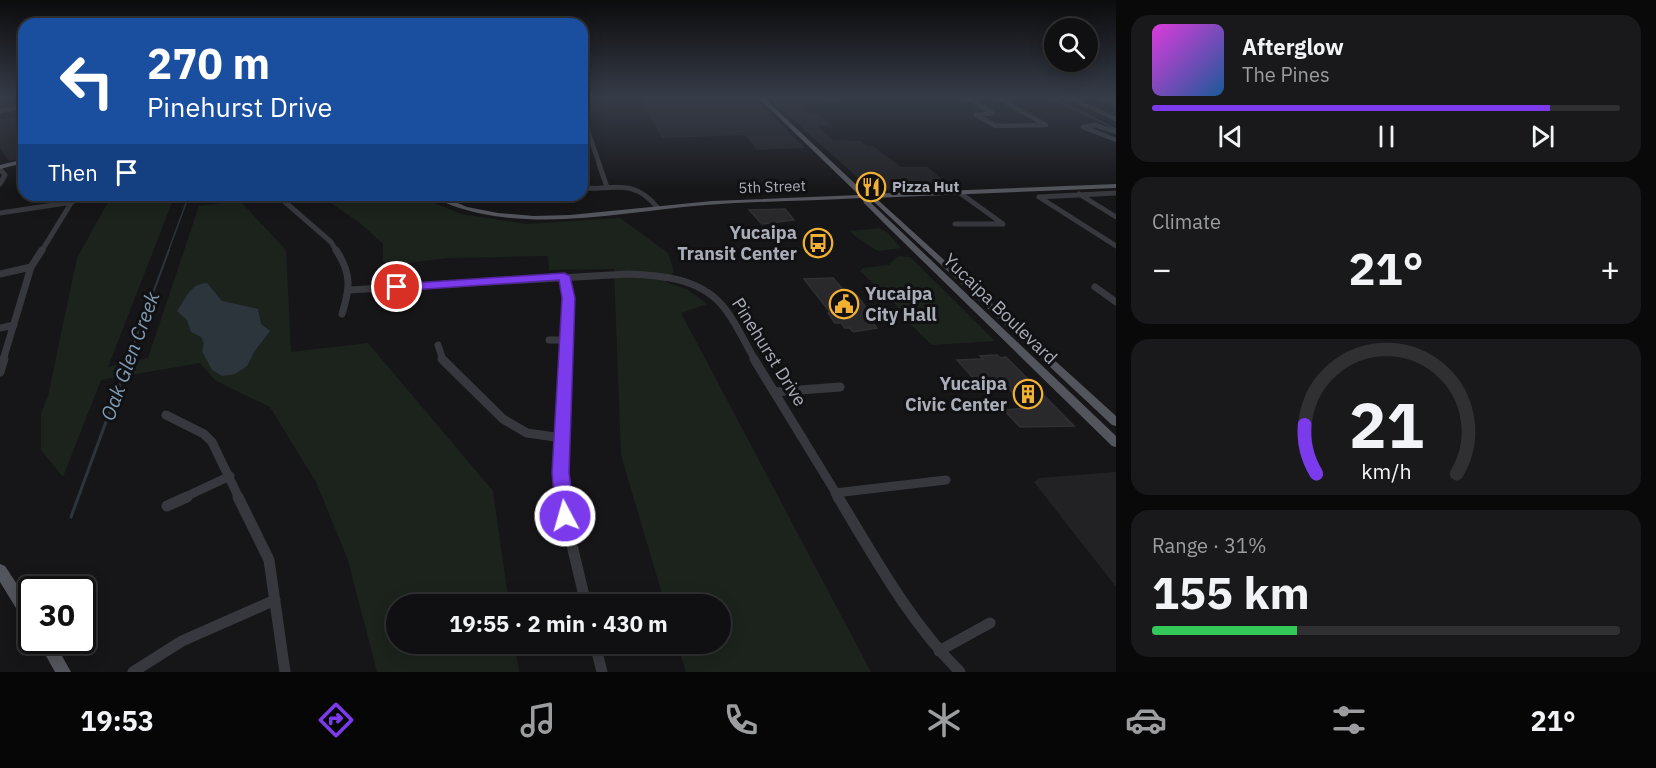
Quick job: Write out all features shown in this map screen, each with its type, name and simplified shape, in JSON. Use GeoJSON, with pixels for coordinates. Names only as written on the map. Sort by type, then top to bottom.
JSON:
{"type":"FeatureCollection","features":[{"type":"Feature","properties":{"kind":"main road","name":"Yucaipa Boulevard"},"geometry":{"type":"LineString","coordinates":[[793,128],[865,196],[876,201],[1116,422]]}},
{"type":"Feature","properties":{"kind":"main road"},"geometry":{"type":"LineString","coordinates":[[0,168],[18,163]]}},
{"type":"Feature","properties":{"kind":"main road","name":"5th Street"},"geometry":{"type":"LineString","coordinates":[[450,201],[473,210],[522,217],[865,196],[1116,186]]}},
{"type":"Feature","properties":{"kind":"main road","name":"Yucaipa Boulevard"},"geometry":{"type":"LineString","coordinates":[[865,196],[866,202],[890,226],[1116,443]]}},
{"type":"Feature","properties":{"kind":"main road"},"geometry":{"type":"LineString","coordinates":[[0,570],[18,599]]}},
{"type":"Feature","properties":{"kind":"main road"},"geometry":{"type":"LineString","coordinates":[[52,654],[63,672]]}},
{"type":"Feature","properties":{"kind":"street"},"geometry":{"type":"LineString","coordinates":[[1088,128],[1115,138]]}},
{"type":"Feature","properties":{"kind":"street"},"geometry":{"type":"LineString","coordinates":[[588,132],[607,187]]}},
{"type":"Feature","properties":{"kind":"street"},"geometry":{"type":"LineString","coordinates":[[0,168],[5,175],[0,184]]}},
{"type":"Feature","properties":{"kind":"street"},"geometry":{"type":"LineString","coordinates":[[588,188],[626,186],[641,190],[649,195],[657,207]]}},
{"type":"Feature","properties":{"kind":"street"},"geometry":{"type":"LineString","coordinates":[[1068,188],[1116,217]]}},
{"type":"Feature","properties":{"kind":"street"},"geometry":{"type":"LineString","coordinates":[[955,224],[1003,224],[960,192]]}},
{"type":"Feature","properties":{"kind":"street"},"geometry":{"type":"LineString","coordinates":[[1116,193],[1039,197],[1116,246]]}},
{"type":"Feature","properties":{"kind":"street"},"geometry":{"type":"LineString","coordinates":[[0,213],[63,201]]}},
{"type":"Feature","properties":{"kind":"street"},"geometry":{"type":"LineString","coordinates":[[0,372],[31,267],[73,201]]}},
{"type":"Feature","properties":{"kind":"street"},"geometry":{"type":"LineString","coordinates":[[284,201],[331,242],[347,270],[349,291],[342,314]]}},
{"type":"Feature","properties":{"kind":"street"},"geometry":{"type":"LineString","coordinates":[[0,274],[31,267]]}},
{"type":"Feature","properties":{"kind":"street","name":"Pinehurst Drive"},"geometry":{"type":"LineString","coordinates":[[349,291],[564,276],[657,275],[694,285],[710,294],[721,304],[909,613],[939,651],[960,672]]}},
{"type":"Feature","properties":{"kind":"street"},"geometry":{"type":"LineString","coordinates":[[564,276],[568,298],[560,473],[565,516],[584,594]]}},
{"type":"Feature","properties":{"kind":"street"},"geometry":{"type":"LineString","coordinates":[[1095,287],[1116,302]]}},
{"type":"Feature","properties":{"kind":"street"},"geometry":{"type":"LineString","coordinates":[[0,328],[14,325]]}},
{"type":"Feature","properties":{"kind":"street"},"geometry":{"type":"LineString","coordinates":[[549,340],[566,340]]}},
{"type":"Feature","properties":{"kind":"street"},"geometry":{"type":"LineString","coordinates":[[438,345],[443,361],[502,419],[527,433],[562,438]]}},
{"type":"Feature","properties":{"kind":"street"},"geometry":{"type":"LineString","coordinates":[[774,392],[840,387]]}},
{"type":"Feature","properties":{"kind":"street"},"geometry":{"type":"LineString","coordinates":[[166,415],[204,434],[219,452],[269,560],[285,672]]}},
{"type":"Feature","properties":{"kind":"street"},"geometry":{"type":"LineString","coordinates":[[167,506],[230,476]]}},
{"type":"Feature","properties":{"kind":"street"},"geometry":{"type":"LineString","coordinates":[[835,493],[946,480]]}},
{"type":"Feature","properties":{"kind":"street"},"geometry":{"type":"LineString","coordinates":[[133,672],[182,641],[275,600]]}},
{"type":"Feature","properties":{"kind":"street"},"geometry":{"type":"LineString","coordinates":[[939,651],[990,623]]}},
{"type":"Feature","properties":{"kind":"street"},"geometry":{"type":"LineString","coordinates":[[598,654],[602,672]]}},
{"type":"Feature","properties":{"kind":"shaded area"},"geometry":{"type":"Polygon","coordinates":[[[0,128],[18,128],[18,159],[9,161],[0,148],[0,128]]]}},
{"type":"Feature","properties":{"kind":"shaded area"},"geometry":{"type":"Polygon","coordinates":[[[657,128],[785,128],[805,148],[757,150],[745,135],[662,138],[657,128]]]}},
{"type":"Feature","properties":{"kind":"shaded area"},"geometry":{"type":"Polygon","coordinates":[[[803,128],[820,128],[833,140],[861,141],[866,146],[873,146],[901,167],[928,167],[952,188],[878,191],[869,188],[803,128]]]}},
{"type":"Feature","properties":{"kind":"shaded area"},"geometry":{"type":"Polygon","coordinates":[[[109,201],[173,201],[108,367],[148,358],[199,206],[240,201],[286,250],[291,352],[368,343],[493,491],[508,594],[386,594],[386,654],[516,654],[519,672],[377,672],[348,560],[316,482],[270,407],[216,381],[200,363],[101,380],[63,477],[41,450],[41,413],[48,396],[77,258],[109,201]]]}},
{"type":"Feature","properties":{"kind":"shaded area"},"geometry":{"type":"Polygon","coordinates":[[[328,201],[430,201],[461,214],[527,224],[620,218],[668,253],[674,271],[666,282],[688,290],[707,304],[681,313],[871,672],[686,672],[680,654],[731,654],[731,594],[662,594],[621,455],[614,269],[549,270],[548,256],[447,258],[400,264],[383,262],[383,244],[360,223],[328,201]]]}},
{"type":"Feature","properties":{"kind":"shaded area"},"geometry":{"type":"Polygon","coordinates":[[[879,228],[888,233],[901,248],[878,251],[850,231],[879,228]]]}},
{"type":"Feature","properties":{"kind":"shaded area"},"geometry":{"type":"Polygon","coordinates":[[[898,256],[910,257],[995,341],[932,345],[910,324],[895,304],[860,271],[863,268],[889,265],[898,256]]]}},
{"type":"Feature","properties":{"kind":"shaded area"},"geometry":{"type":"Polygon","coordinates":[[[207,283],[222,301],[258,309],[261,324],[270,331],[254,352],[247,366],[235,374],[222,376],[212,370],[202,351],[204,343],[201,337],[191,332],[187,320],[177,311],[192,289],[207,283]]]}},
{"type":"Feature","properties":{"kind":"shaded area"},"geometry":{"type":"Polygon","coordinates":[[[1116,472],[1116,587],[1034,482],[1039,478],[1116,472]]]}},
{"type":"Feature","properties":{"kind":"building"},"geometry":{"type":"Polygon","coordinates":[[[785,209],[794,220],[762,224],[749,210],[785,209]]]}},
{"type":"Feature","properties":{"kind":"building","name":"Yucaipa City Hall"},"geometry":{"type":"Polygon","coordinates":[[[833,278],[848,295],[856,294],[873,317],[868,317],[877,328],[853,332],[841,323],[835,323],[828,313],[830,312],[804,279],[833,278]]]}},
{"type":"Feature","properties":{"kind":"building","name":"Yucaipa Civic Center"},"geometry":{"type":"Polygon","coordinates":[[[997,355],[1001,358],[1006,357],[1074,426],[1020,427],[1004,410],[1027,408],[1000,379],[975,380],[957,360],[983,359],[980,356],[997,355]]]}},
{"type":"Feature","properties":{"kind":"waterway","name":"Oak Glen Creek"},"geometry":{"type":"LineString","coordinates":[[168,252],[187,201]]}},
{"type":"Feature","properties":{"kind":"waterway","name":"Oak Glen Creek"},"geometry":{"type":"LineString","coordinates":[[128,360],[169,250]]}},
{"type":"Feature","properties":{"kind":"waterway","name":"Oak Glen Creek"},"geometry":{"type":"LineString","coordinates":[[71,517],[129,359]]}},
{"type":"Feature","properties":{"kind":"place","name":"Pizza Hut"},"geometry":{"type":"Point","coordinates":[871,187]}},
{"type":"Feature","properties":{"kind":"place","name":"Yucaipa Transit Center"},"geometry":{"type":"Point","coordinates":[818,243]}},
{"type":"Feature","properties":{"kind":"place","name":"Yucaipa City Hall"},"geometry":{"type":"Point","coordinates":[844,304]}},
{"type":"Feature","properties":{"kind":"place","name":"Yucaipa Civic Center"},"geometry":{"type":"Point","coordinates":[1028,394]}},
{"type":"Feature","properties":{"kind":"route"},"geometry":{"type":"LineString","coordinates":[[397,287],[564,276],[568,298],[560,473],[565,516]]}}]}
